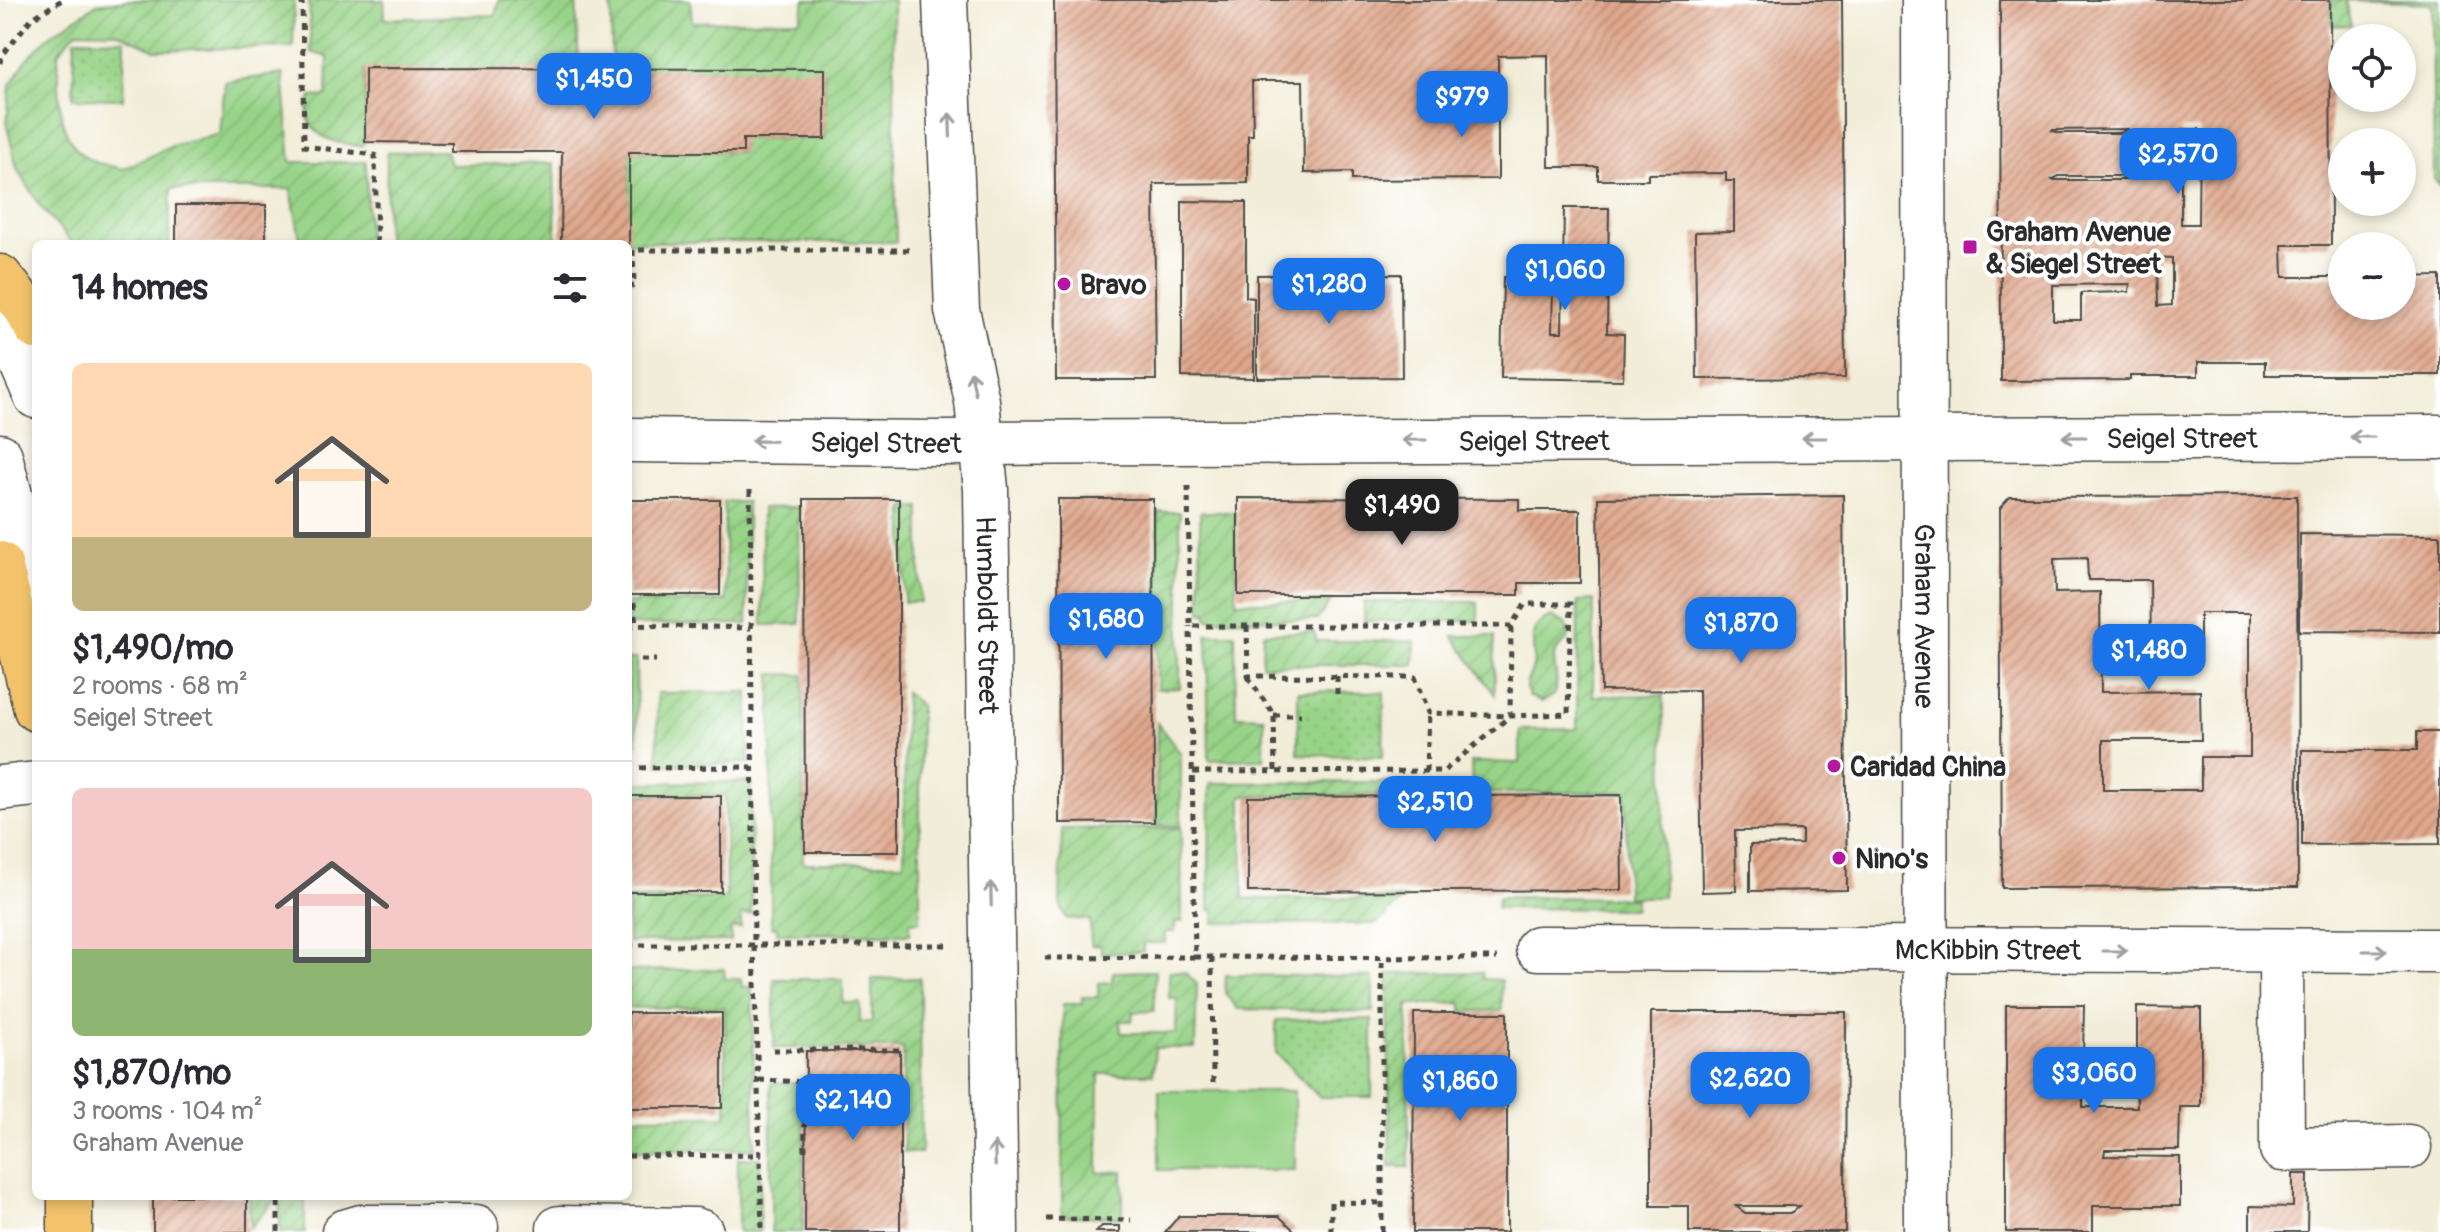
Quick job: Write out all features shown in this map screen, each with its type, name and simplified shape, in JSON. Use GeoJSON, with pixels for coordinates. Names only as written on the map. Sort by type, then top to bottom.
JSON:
{"type":"FeatureCollection","features":[{"type":"Feature","properties":{"kind":"main road"},"geometry":{"type":"LineString","coordinates":[[0,277],[32,320]]}},
{"type":"Feature","properties":{"kind":"main road"},"geometry":{"type":"LineString","coordinates":[[0,564],[32,693]]}},
{"type":"Feature","properties":{"kind":"main road"},"geometry":{"type":"LineString","coordinates":[[70,1200],[70,1232]]}},
{"type":"Feature","properties":{"kind":"street","name":"Humboldt Street"},"geometry":{"type":"LineString","coordinates":[[945,0],[957,310],[977,401],[986,489],[996,1232]]}},
{"type":"Feature","properties":{"kind":"street","name":"Graham Avenue"},"geometry":{"type":"LineString","coordinates":[[1924,0],[1926,1232]]}},
{"type":"Feature","properties":{"kind":"street"},"geometry":{"type":"LineString","coordinates":[[0,313],[32,387]]}},
{"type":"Feature","properties":{"kind":"street","name":"Seigel Street"},"geometry":{"type":"LineString","coordinates":[[632,440],[2440,437]]}},
{"type":"Feature","properties":{"kind":"street"},"geometry":{"type":"LineString","coordinates":[[0,456],[32,580]]}},
{"type":"Feature","properties":{"kind":"street"},"geometry":{"type":"LineString","coordinates":[[0,788],[32,784]]}},
{"type":"Feature","properties":{"kind":"street"},"geometry":{"type":"LineString","coordinates":[[2281,951],[2282,1149],[2409,1147]]}},
{"type":"Feature","properties":{"kind":"street","name":"McKibbin Street"},"geometry":{"type":"LineString","coordinates":[[1520,953],[2440,951]]}},
{"type":"Feature","properties":{"kind":"street"},"geometry":{"type":"LineString","coordinates":[[344,1232],[361,1227],[476,1227]]}},
{"type":"Feature","properties":{"kind":"street"},"geometry":{"type":"LineString","coordinates":[[559,1228],[701,1232]]}},
{"type":"Feature","properties":{"kind":"path"},"geometry":{"type":"LineString","coordinates":[[0,63],[1,57],[31,19],[62,0]]}},
{"type":"Feature","properties":{"kind":"path"},"geometry":{"type":"LineString","coordinates":[[302,0],[304,146],[375,155],[377,240]]}},
{"type":"Feature","properties":{"kind":"path"},"geometry":{"type":"LineString","coordinates":[[632,286],[633,250],[917,250]]}},
{"type":"Feature","properties":{"kind":"path"},"geometry":{"type":"LineString","coordinates":[[1188,486],[1195,957]]}},
{"type":"Feature","properties":{"kind":"path"},"geometry":{"type":"LineString","coordinates":[[750,490],[754,945],[762,1232]]}},
{"type":"Feature","properties":{"kind":"path"},"geometry":{"type":"LineString","coordinates":[[634,603],[636,625]]}},
{"type":"Feature","properties":{"kind":"path"},"geometry":{"type":"LineString","coordinates":[[1192,772],[1444,771],[1510,716],[1511,626],[1525,604],[1571,604],[1568,714],[1510,716],[1428,713]]}},
{"type":"Feature","properties":{"kind":"path"},"geometry":{"type":"LineString","coordinates":[[632,625],[751,628]]}},
{"type":"Feature","properties":{"kind":"path"},"geometry":{"type":"LineString","coordinates":[[1190,626],[1511,626]]}},
{"type":"Feature","properties":{"kind":"path"},"geometry":{"type":"LineString","coordinates":[[1247,626],[1248,676],[1274,715],[1275,772]]}},
{"type":"Feature","properties":{"kind":"path"},"geometry":{"type":"LineString","coordinates":[[641,660],[656,660]]}},
{"type":"Feature","properties":{"kind":"path"},"geometry":{"type":"LineString","coordinates":[[1248,676],[1415,677],[1428,713],[1426,771]]}},
{"type":"Feature","properties":{"kind":"path"},"geometry":{"type":"LineString","coordinates":[[1337,676],[1337,694]]}},
{"type":"Feature","properties":{"kind":"path"},"geometry":{"type":"LineString","coordinates":[[1274,715],[1301,715]]}},
{"type":"Feature","properties":{"kind":"path"},"geometry":{"type":"LineString","coordinates":[[632,768],[752,767]]}},
{"type":"Feature","properties":{"kind":"path"},"geometry":{"type":"LineString","coordinates":[[632,945],[952,945]]}},
{"type":"Feature","properties":{"kind":"path"},"geometry":{"type":"LineString","coordinates":[[1045,958],[1382,958],[1520,953]]}},
{"type":"Feature","properties":{"kind":"path"},"geometry":{"type":"LineString","coordinates":[[1212,957],[1213,1084]]}},
{"type":"Feature","properties":{"kind":"path"},"geometry":{"type":"LineString","coordinates":[[1382,958],[1382,1232]]}},
{"type":"Feature","properties":{"kind":"path"},"geometry":{"type":"LineString","coordinates":[[773,1050],[900,1050]]}},
{"type":"Feature","properties":{"kind":"path"},"geometry":{"type":"LineString","coordinates":[[759,1080],[804,1082],[805,1154]]}},
{"type":"Feature","properties":{"kind":"path"},"geometry":{"type":"LineString","coordinates":[[632,1156],[762,1155]]}},
{"type":"Feature","properties":{"kind":"path"},"geometry":{"type":"LineString","coordinates":[[278,1200],[278,1232]]}},
{"type":"Feature","properties":{"kind":"path"},"geometry":{"type":"LineString","coordinates":[[1331,1232],[1331,1202],[1382,1203]]}},
{"type":"Feature","properties":{"kind":"path"},"geometry":{"type":"LineString","coordinates":[[1046,1219],[1131,1220]]}},
{"type":"Feature","properties":{"kind":"green space"},"geometry":{"type":"Polygon","coordinates":[[[129,0],[294,0],[293,47],[155,50],[116,32],[76,31],[58,53],[59,96],[64,125],[76,149],[87,158],[123,169],[172,146],[220,134],[225,82],[283,74],[291,162],[366,162],[368,240],[300,240],[291,189],[171,189],[169,240],[70,240],[40,206],[17,168],[7,126],[10,85],[27,59],[48,37],[97,4],[129,0]]]}},
{"type":"Feature","properties":{"kind":"green space"},"geometry":{"type":"Polygon","coordinates":[[[384,0],[385,19],[495,15],[499,0],[576,0],[579,69],[365,69],[365,142],[361,146],[340,143],[321,135],[314,128],[308,110],[311,97],[327,96],[328,57],[311,52],[309,1],[384,0]]]}},
{"type":"Feature","properties":{"kind":"green space"},"geometry":{"type":"Polygon","coordinates":[[[611,0],[690,0],[692,22],[800,20],[805,0],[893,0],[896,242],[628,240],[629,152],[742,152],[743,139],[825,139],[825,70],[612,69],[611,0]]]}},
{"type":"Feature","properties":{"kind":"green space"},"geometry":{"type":"Polygon","coordinates":[[[2331,0],[2440,0],[2440,186],[2434,179],[2432,4],[2346,1],[2352,24],[2332,24],[2331,0]]]}},
{"type":"Feature","properties":{"kind":"green space"},"geometry":{"type":"Polygon","coordinates":[[[75,39],[125,40],[123,99],[73,98],[75,39]]]}},
{"type":"Feature","properties":{"kind":"green space"},"geometry":{"type":"Polygon","coordinates":[[[446,151],[450,165],[554,163],[556,240],[386,240],[387,152],[446,151]]]}},
{"type":"Feature","properties":{"kind":"green space"},"geometry":{"type":"Polygon","coordinates":[[[724,502],[747,502],[747,624],[632,625],[632,603],[726,601],[724,502]]]}},
{"type":"Feature","properties":{"kind":"green space"},"geometry":{"type":"Polygon","coordinates":[[[799,507],[800,624],[763,625],[762,508],[799,507]]]}},
{"type":"Feature","properties":{"kind":"green space"},"geometry":{"type":"Polygon","coordinates":[[[920,507],[920,602],[904,602],[904,508],[920,507]]]}},
{"type":"Feature","properties":{"kind":"green space"},"geometry":{"type":"Polygon","coordinates":[[[1158,512],[1180,512],[1180,688],[1157,689],[1158,512]]]}},
{"type":"Feature","properties":{"kind":"green space"},"geometry":{"type":"Polygon","coordinates":[[[1200,512],[1235,512],[1236,602],[1331,601],[1317,620],[1208,619],[1207,612],[1201,613],[1200,512]]]}},
{"type":"Feature","properties":{"kind":"green space"},"geometry":{"type":"Polygon","coordinates":[[[1594,600],[1593,696],[1664,695],[1663,897],[1627,897],[1626,792],[1472,793],[1471,762],[1520,763],[1520,730],[1577,729],[1578,601],[1594,600]]]}},
{"type":"Feature","properties":{"kind":"green space"},"geometry":{"type":"Polygon","coordinates":[[[1364,602],[1478,602],[1478,621],[1364,621],[1364,602]]]}},
{"type":"Feature","properties":{"kind":"green space"},"geometry":{"type":"Polygon","coordinates":[[[1553,617],[1566,624],[1569,637],[1555,653],[1557,683],[1554,695],[1541,702],[1529,696],[1526,688],[1534,662],[1536,627],[1553,617]]]}},
{"type":"Feature","properties":{"kind":"green space"},"geometry":{"type":"Polygon","coordinates":[[[1315,632],[1316,641],[1415,641],[1414,665],[1262,665],[1263,633],[1315,632]]]}},
{"type":"Feature","properties":{"kind":"green space"},"geometry":{"type":"Polygon","coordinates":[[[1207,634],[1235,634],[1236,716],[1264,717],[1264,759],[1209,760],[1207,634]]]}},
{"type":"Feature","properties":{"kind":"green space"},"geometry":{"type":"Polygon","coordinates":[[[1453,636],[1494,636],[1495,695],[1453,636]]]}},
{"type":"Feature","properties":{"kind":"green space"},"geometry":{"type":"Polygon","coordinates":[[[632,659],[636,659],[637,745],[632,745],[632,659]]]}},
{"type":"Feature","properties":{"kind":"green space"},"geometry":{"type":"Polygon","coordinates":[[[771,674],[803,675],[803,863],[904,863],[905,692],[920,706],[920,921],[910,922],[910,934],[777,933],[777,927],[771,927],[771,674]]]}},
{"type":"Feature","properties":{"kind":"green space"},"geometry":{"type":"Polygon","coordinates":[[[1298,691],[1384,692],[1383,757],[1298,754],[1298,691]]]}},
{"type":"Feature","properties":{"kind":"green space"},"geometry":{"type":"Polygon","coordinates":[[[748,692],[749,763],[658,765],[657,693],[748,692]]]}},
{"type":"Feature","properties":{"kind":"green space"},"geometry":{"type":"Polygon","coordinates":[[[1157,723],[1181,754],[1181,826],[1156,825],[1157,723]]]}},
{"type":"Feature","properties":{"kind":"green space"},"geometry":{"type":"Polygon","coordinates":[[[751,782],[751,914],[741,915],[741,928],[731,928],[731,941],[632,942],[632,899],[726,898],[725,795],[632,795],[632,783],[751,782]]]}},
{"type":"Feature","properties":{"kind":"green space"},"geometry":{"type":"Polygon","coordinates":[[[1418,782],[1439,794],[1242,796],[1243,899],[1404,898],[1376,924],[1214,923],[1214,910],[1209,910],[1210,783],[1418,782]]]}},
{"type":"Feature","properties":{"kind":"green space"},"geometry":{"type":"Polygon","coordinates":[[[1181,828],[1182,922],[1175,922],[1175,932],[1165,932],[1165,943],[1143,943],[1143,952],[1101,953],[1101,946],[1091,945],[1090,920],[1066,918],[1060,904],[1062,829],[1181,828]]]}},
{"type":"Feature","properties":{"kind":"green space"},"geometry":{"type":"Polygon","coordinates":[[[1498,897],[1635,898],[1635,909],[1497,908],[1498,897]]]}},
{"type":"Feature","properties":{"kind":"green space"},"geometry":{"type":"Polygon","coordinates":[[[724,969],[725,979],[741,979],[742,987],[752,987],[755,1149],[632,1151],[632,1117],[726,1116],[725,1007],[632,1008],[632,971],[724,969]]]}},
{"type":"Feature","properties":{"kind":"green space"},"geometry":{"type":"Polygon","coordinates":[[[1155,971],[1154,1011],[1133,1012],[1132,1021],[1120,1021],[1121,1033],[1176,1033],[1177,999],[1169,998],[1169,971],[1185,972],[1197,984],[1195,1048],[1155,1048],[1153,1074],[1099,1074],[1098,1173],[1123,1171],[1123,1217],[1062,1216],[1063,1004],[1082,1004],[1082,997],[1098,997],[1099,983],[1112,982],[1113,972],[1155,971]]]}},
{"type":"Feature","properties":{"kind":"green space"},"geometry":{"type":"Polygon","coordinates":[[[1482,972],[1483,979],[1501,980],[1502,1011],[1462,1011],[1462,1003],[1408,1005],[1409,1167],[1390,1167],[1388,974],[1482,972]]]}},
{"type":"Feature","properties":{"kind":"green space"},"geometry":{"type":"Polygon","coordinates":[[[1226,975],[1373,977],[1373,1012],[1238,1009],[1225,993],[1226,975]]]}},
{"type":"Feature","properties":{"kind":"green space"},"geometry":{"type":"Polygon","coordinates":[[[920,978],[921,1153],[904,1152],[903,1048],[774,1048],[774,979],[843,979],[843,1003],[860,1003],[860,1022],[872,1022],[872,979],[920,978]]]}},
{"type":"Feature","properties":{"kind":"green space"},"geometry":{"type":"Polygon","coordinates":[[[1372,1019],[1372,1097],[1319,1097],[1276,1053],[1276,1020],[1372,1019]]]}},
{"type":"Feature","properties":{"kind":"green space"},"geometry":{"type":"Polygon","coordinates":[[[771,1083],[804,1083],[803,1232],[771,1232],[771,1083]]]}},
{"type":"Feature","properties":{"kind":"green space"},"geometry":{"type":"Polygon","coordinates":[[[1159,1091],[1294,1091],[1295,1170],[1159,1170],[1159,1091]]]}},
{"type":"Feature","properties":{"kind":"green space"},"geometry":{"type":"Polygon","coordinates":[[[738,1158],[760,1158],[760,1232],[738,1232],[738,1158]]]}},
{"type":"Feature","properties":{"kind":"green space"},"geometry":{"type":"Polygon","coordinates":[[[249,1200],[275,1200],[250,1227],[249,1200]]]}},
{"type":"Feature","properties":{"kind":"green space"},"geometry":{"type":"Polygon","coordinates":[[[280,1200],[305,1200],[305,1232],[280,1232],[280,1200]]]}},
{"type":"Feature","properties":{"kind":"building"},"geometry":{"type":"Polygon","coordinates":[[[1054,0],[1842,0],[1845,378],[1697,379],[1695,232],[1734,231],[1734,181],[1726,181],[1726,173],[1648,174],[1648,180],[1598,180],[1598,167],[1549,167],[1548,55],[1498,56],[1498,179],[1352,180],[1352,172],[1304,173],[1303,81],[1252,81],[1253,135],[1248,135],[1248,183],[1154,184],[1156,380],[1056,380],[1054,0]]]}},
{"type":"Feature","properties":{"kind":"building"},"geometry":{"type":"Polygon","coordinates":[[[2000,0],[2330,0],[2328,216],[2331,216],[2331,232],[2328,232],[2328,245],[2282,245],[2283,277],[2328,277],[2328,320],[2416,320],[2416,277],[2440,276],[2440,375],[2265,375],[2265,362],[2198,362],[2198,376],[2130,376],[2130,380],[2001,381],[2000,0]],[[2129,129],[2051,130],[2059,133],[2120,133],[2129,129]],[[2181,129],[2181,224],[2198,224],[2199,129],[2181,129]],[[2059,176],[2051,180],[2128,180],[2120,176],[2059,176]],[[2157,257],[2158,306],[2172,305],[2172,258],[2157,257]],[[2130,284],[2053,285],[2053,320],[2081,320],[2081,293],[2129,292],[2130,284]]]}},
{"type":"Feature","properties":{"kind":"building"},"geometry":{"type":"Polygon","coordinates":[[[365,68],[825,69],[825,139],[743,139],[743,152],[629,152],[629,240],[561,240],[562,152],[452,152],[452,143],[365,142],[365,68]]]}},
{"type":"Feature","properties":{"kind":"building"},"geometry":{"type":"Polygon","coordinates":[[[1182,201],[1246,202],[1246,297],[1254,298],[1254,378],[1182,377],[1182,201]]]}},
{"type":"Feature","properties":{"kind":"building"},"geometry":{"type":"Polygon","coordinates":[[[176,205],[266,205],[266,240],[176,240],[176,205]]]}},
{"type":"Feature","properties":{"kind":"building"},"geometry":{"type":"Polygon","coordinates":[[[1564,208],[1609,208],[1607,333],[1624,334],[1623,380],[1501,378],[1503,277],[1553,279],[1552,332],[1562,332],[1564,208]]]}},
{"type":"Feature","properties":{"kind":"building"},"geometry":{"type":"Polygon","coordinates":[[[1401,274],[1402,377],[1257,378],[1257,275],[1401,274]]]}},
{"type":"Feature","properties":{"kind":"building"},"geometry":{"type":"Polygon","coordinates":[[[1843,495],[1847,890],[1750,891],[1750,845],[1802,844],[1802,830],[1735,831],[1736,891],[1702,892],[1699,690],[1601,691],[1598,498],[1843,495]]]}},
{"type":"Feature","properties":{"kind":"building"},"geometry":{"type":"Polygon","coordinates":[[[2297,496],[2298,887],[2002,888],[2000,508],[2010,497],[2297,496]],[[2087,558],[2054,559],[2055,593],[2100,592],[2101,692],[2200,691],[2201,740],[2103,740],[2103,790],[2201,790],[2201,757],[2250,757],[2250,613],[2200,613],[2200,642],[2151,642],[2150,580],[2088,580],[2087,558]]]}},
{"type":"Feature","properties":{"kind":"building"},"geometry":{"type":"Polygon","coordinates":[[[1238,498],[1519,499],[1519,510],[1580,510],[1580,583],[1519,583],[1519,595],[1238,595],[1238,498]]]}},
{"type":"Feature","properties":{"kind":"building"},"geometry":{"type":"Polygon","coordinates":[[[804,499],[899,499],[899,852],[805,852],[804,499]]]}},
{"type":"Feature","properties":{"kind":"building"},"geometry":{"type":"Polygon","coordinates":[[[1058,499],[1153,499],[1154,822],[1059,823],[1058,499]]]}},
{"type":"Feature","properties":{"kind":"building"},"geometry":{"type":"Polygon","coordinates":[[[632,500],[720,500],[720,595],[632,595],[632,500]]]}},
{"type":"Feature","properties":{"kind":"building"},"geometry":{"type":"Polygon","coordinates":[[[2300,534],[2440,535],[2440,632],[2299,631],[2300,534]]]}},
{"type":"Feature","properties":{"kind":"building"},"geometry":{"type":"Polygon","coordinates":[[[2417,732],[2440,732],[2440,844],[2302,845],[2302,750],[2417,750],[2417,732]]]}},
{"type":"Feature","properties":{"kind":"building"},"geometry":{"type":"Polygon","coordinates":[[[1621,795],[1622,890],[1248,892],[1248,797],[1621,795]]]}},
{"type":"Feature","properties":{"kind":"building"},"geometry":{"type":"Polygon","coordinates":[[[632,796],[721,796],[721,892],[632,892],[632,796]]]}},
{"type":"Feature","properties":{"kind":"building"},"geometry":{"type":"Polygon","coordinates":[[[2006,1005],[2084,1005],[2083,1057],[2137,1057],[2137,1007],[2201,1008],[2201,1107],[2180,1107],[2179,1150],[2105,1150],[2104,1156],[2180,1157],[2180,1206],[2093,1206],[2093,1232],[2006,1232],[2006,1005]],[[2083,1078],[2083,1107],[2137,1107],[2136,1078],[2083,1078]]]}},
{"type":"Feature","properties":{"kind":"building"},"geometry":{"type":"Polygon","coordinates":[[[1651,1012],[1846,1012],[1845,1232],[1689,1232],[1689,1206],[1651,1206],[1651,1012]],[[1736,1206],[1745,1213],[1792,1213],[1800,1206],[1736,1206]]]}},
{"type":"Feature","properties":{"kind":"building"},"geometry":{"type":"Polygon","coordinates":[[[632,1013],[722,1013],[722,1108],[632,1108],[632,1013]]]}},
{"type":"Feature","properties":{"kind":"building"},"geometry":{"type":"Polygon","coordinates":[[[1414,1013],[1507,1013],[1507,1232],[1413,1232],[1414,1013]]]}},
{"type":"Feature","properties":{"kind":"building"},"geometry":{"type":"Polygon","coordinates":[[[806,1051],[900,1051],[900,1232],[805,1232],[806,1051]]]}},
{"type":"Feature","properties":{"kind":"building"},"geometry":{"type":"Polygon","coordinates":[[[2293,1174],[2308,1174],[2307,1232],[2250,1232],[2250,1206],[2293,1207],[2293,1174]]]}},
{"type":"Feature","properties":{"kind":"building"},"geometry":{"type":"Polygon","coordinates":[[[153,1200],[247,1200],[247,1232],[153,1232],[153,1200]]]}},
{"type":"Feature","properties":{"kind":"building"},"geometry":{"type":"Polygon","coordinates":[[[1179,1216],[1279,1216],[1296,1232],[1165,1232],[1179,1216]]]}},
{"type":"Feature","properties":{"kind":"building"},"geometry":{"type":"Polygon","coordinates":[[[1102,1226],[1120,1226],[1120,1232],[1096,1232],[1102,1226]]]}},
{"type":"Feature","properties":{"kind":"place","name":"Graham Avenue & Siegel Street"},"geometry":{"type":"Point","coordinates":[1970,247]}},
{"type":"Feature","properties":{"kind":"place","name":"Bravo"},"geometry":{"type":"Point","coordinates":[1064,284]}},
{"type":"Feature","properties":{"kind":"place","name":"Caridad China"},"geometry":{"type":"Point","coordinates":[1834,766]}},
{"type":"Feature","properties":{"kind":"place","name":"Nino's"},"geometry":{"type":"Point","coordinates":[1839,858]}}]}
